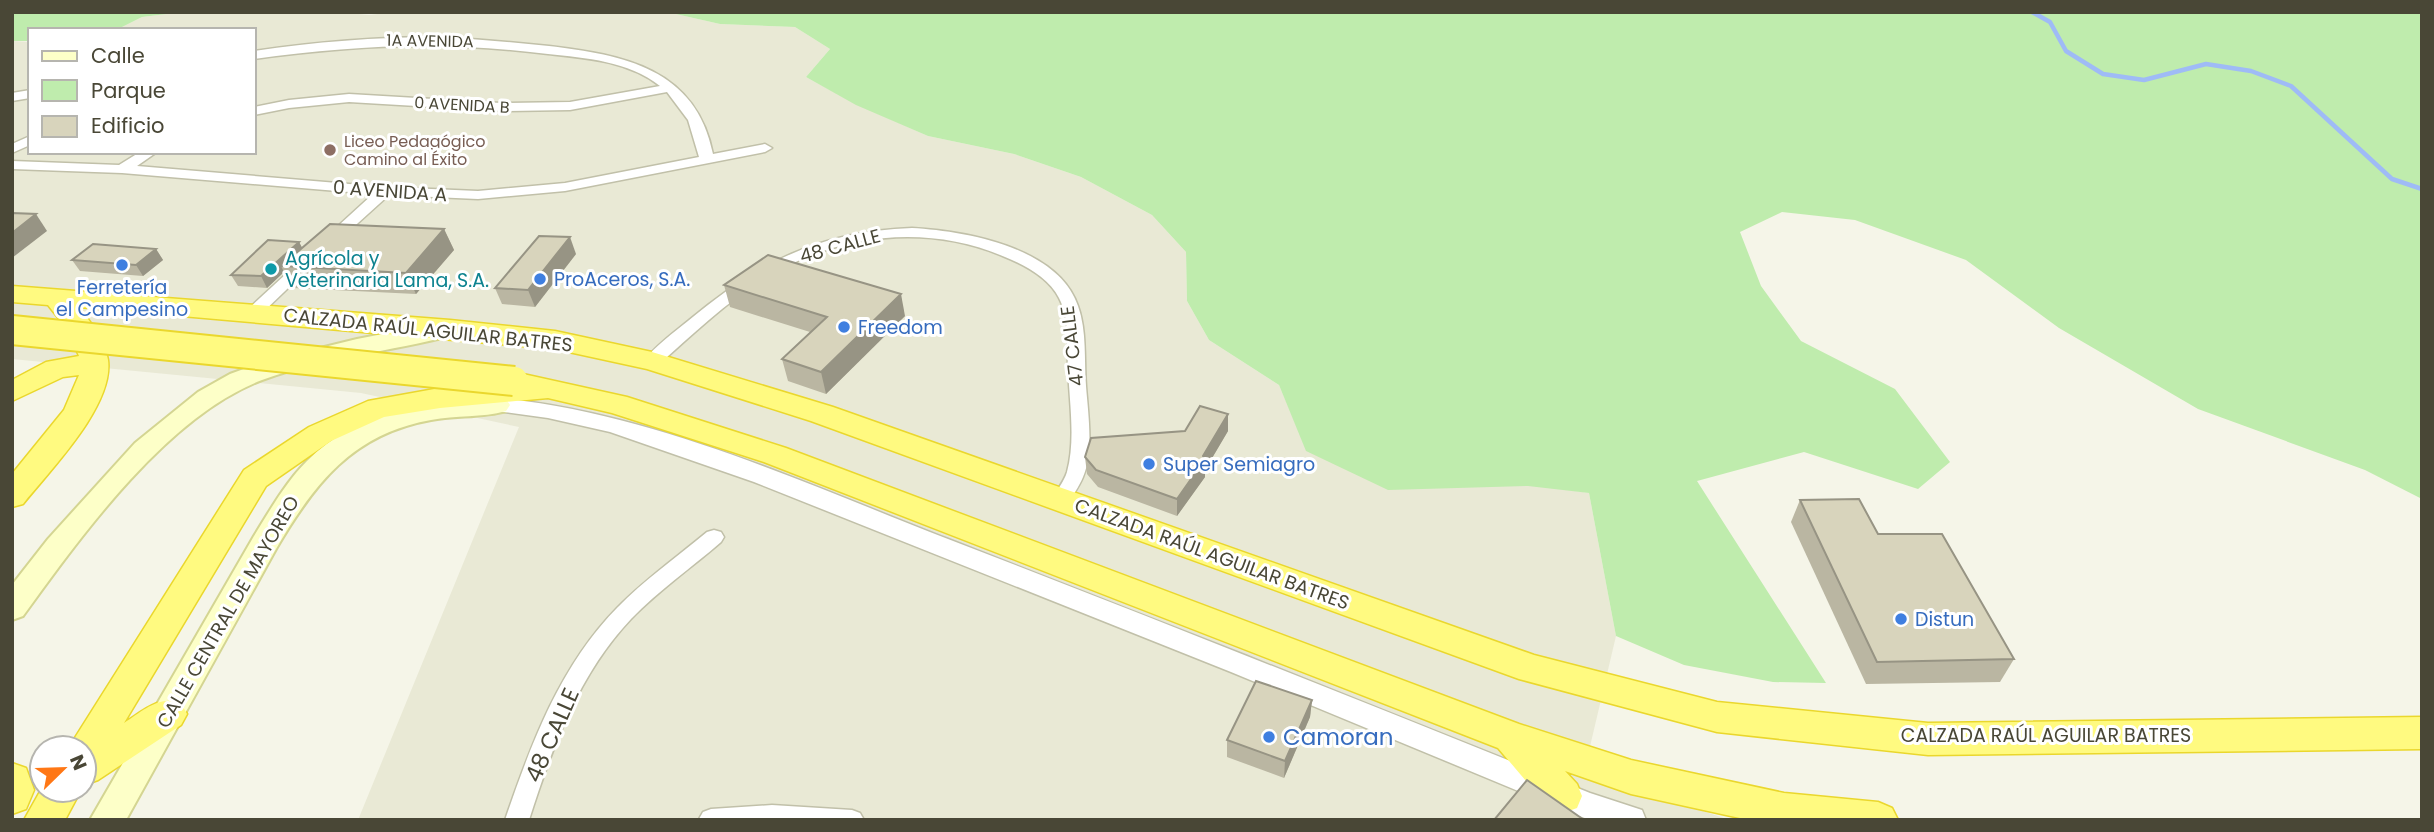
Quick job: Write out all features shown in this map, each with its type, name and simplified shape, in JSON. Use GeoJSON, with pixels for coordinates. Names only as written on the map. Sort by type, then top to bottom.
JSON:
{"type":"FeatureCollection","features":[{"type":"Feature","properties":{"kind":"highway","name":"CALZADA RAÚL AGUILAR BATRES"},"geometry":{"type":"LineString","coordinates":[[12,294],[450,329],[555,340],[652,361],[822,414],[1532,669],[1717,717],[1928,739],[2422,733]]}},
{"type":"Feature","properties":{"kind":"highway"},"geometry":{"type":"LineString","coordinates":[[12,496],[74,415],[93,379],[94,363],[89,345],[56,298]]}},
{"type":"Feature","properties":{"kind":"highway","name":"CALZADA RAÚL AGUILAR BATRES"},"geometry":{"type":"LineString","coordinates":[[12,330],[285,358],[404,366],[506,393],[551,390],[617,404],[775,455],[1512,737],[1631,777],[1784,810],[1878,820]]}},
{"type":"Feature","properties":{"kind":"highway"},"geometry":{"type":"LineString","coordinates":[[12,392],[56,369],[94,363]]}},
{"type":"Feature","properties":{"kind":"highway"},"geometry":{"type":"LineString","coordinates":[[97,734],[255,478],[306,443],[362,413],[395,404],[449,402],[551,390]]}},
{"type":"Feature","properties":{"kind":"highway"},"geometry":{"type":"LineString","coordinates":[[98,759],[168,714]]}},
{"type":"Feature","properties":{"kind":"highway"},"geometry":{"type":"LineString","coordinates":[[1512,737],[1585,807]]}},
{"type":"Feature","properties":{"kind":"highway"},"geometry":{"type":"LineString","coordinates":[[12,780],[15,790],[12,797]]}},
{"type":"Feature","properties":{"kind":"highway"},"geometry":{"type":"LineString","coordinates":[[44,820],[54,804]]}},
{"type":"Feature","properties":{"kind":"main road"},"geometry":{"type":"LineString","coordinates":[[12,608],[91,508],[167,431],[213,394],[271,368],[363,344],[450,329]]}},
{"type":"Feature","properties":{"kind":"main road","name":"CALLE CENTRAL DE MAYOREO"},"geometry":{"type":"LineString","coordinates":[[107,820],[257,557],[317,467],[374,427],[449,402],[506,393]]}},
{"type":"Feature","properties":{"kind":"street","name":"1A AVENIDA"},"geometry":{"type":"LineString","coordinates":[[256,55],[356,41],[434,39],[607,58],[650,74],[670,88],[691,110],[700,125],[707,160]]}},
{"type":"Feature","properties":{"kind":"street","name":"0 AVENIDA B"},"geometry":{"type":"LineString","coordinates":[[256,111],[289,104],[349,98],[501,107],[570,106],[670,88]]}},
{"type":"Feature","properties":{"kind":"street"},"geometry":{"type":"LineString","coordinates":[[12,149],[28,141]]}},
{"type":"Feature","properties":{"kind":"street","name":"0 AVENIDA A"},"geometry":{"type":"LineString","coordinates":[[12,164],[122,169],[449,195],[534,192],[765,148]]}},
{"type":"Feature","properties":{"kind":"street"},"geometry":{"type":"LineString","coordinates":[[122,169],[147,154]]}},
{"type":"Feature","properties":{"kind":"street"},"geometry":{"type":"LineString","coordinates":[[253,313],[385,191]]}},
{"type":"Feature","properties":{"kind":"street","name":"48 CALLE"},"geometry":{"type":"LineString","coordinates":[[652,361],[729,295],[760,274],[803,253],[866,236],[900,232],[929,231],[977,241]]}},
{"type":"Feature","properties":{"kind":"street","name":"47 CALLE"},"geometry":{"type":"LineString","coordinates":[[977,241],[1030,262],[1053,280],[1069,300],[1079,411],[1076,474],[1060,500]]}},
{"type":"Feature","properties":{"kind":"street"},"geometry":{"type":"LineString","coordinates":[[506,393],[548,410],[615,425],[762,476],[1241,664],[1585,807],[1631,820]]}},
{"type":"Feature","properties":{"kind":"street","name":"48 CALLE"},"geometry":{"type":"LineString","coordinates":[[516,820],[539,753],[561,704],[583,669],[624,613],[714,537]]}},
{"type":"Feature","properties":{"kind":"street"},"geometry":{"type":"LineString","coordinates":[[710,819],[772,815],[852,820]]}},
{"type":"Feature","properties":{"kind":"shaded area"},"geometry":{"type":"Polygon","coordinates":[[[183,12],[337,12],[369,15],[394,12],[667,12],[720,24],[795,27],[830,49],[806,77],[856,104],[928,136],[1014,154],[1081,177],[1152,215],[1186,252],[1187,301],[1209,340],[1279,385],[1307,451],[1589,493],[1616,636],[1584,772],[1730,820],[358,820],[519,427],[361,393],[12,359],[12,41],[28,42],[28,154],[256,154],[256,28],[120,28],[142,17],[183,12]]]}},
{"type":"Feature","properties":{"kind":"green space"},"geometry":{"type":"Polygon","coordinates":[[[12,12],[183,12],[142,17],[120,28],[28,28],[28,41],[12,41],[12,12]]]}},
{"type":"Feature","properties":{"kind":"green space"},"geometry":{"type":"Polygon","coordinates":[[[667,12],[2422,12],[2422,499],[2365,470],[2198,409],[2059,328],[1966,260],[1855,220],[1782,212],[1740,232],[1761,286],[1801,341],[1895,389],[1950,462],[1918,489],[1804,452],[1697,481],[1826,683],[1773,682],[1684,665],[1616,636],[1589,493],[1528,486],[1388,490],[1306,451],[1279,385],[1209,340],[1187,301],[1186,252],[1152,215],[1081,177],[1014,154],[928,136],[856,105],[806,77],[830,49],[795,27],[720,24],[667,12]]]}},
{"type":"Feature","properties":{"kind":"building"},"geometry":{"type":"Polygon","coordinates":[[[12,213],[36,214],[12,233],[12,213]]]}},
{"type":"Feature","properties":{"kind":"building"},"geometry":{"type":"Polygon","coordinates":[[[330,224],[444,229],[406,273],[281,266],[330,224]]]}},
{"type":"Feature","properties":{"kind":"building"},"geometry":{"type":"Polygon","coordinates":[[[539,236],[570,237],[528,290],[495,288],[539,236]]]}},
{"type":"Feature","properties":{"kind":"building"},"geometry":{"type":"Polygon","coordinates":[[[268,240],[299,242],[261,276],[231,275],[268,240]]]}},
{"type":"Feature","properties":{"kind":"building"},"geometry":{"type":"Polygon","coordinates":[[[93,244],[156,249],[136,265],[72,260],[93,244]]]}},
{"type":"Feature","properties":{"kind":"building"},"geometry":{"type":"Polygon","coordinates":[[[768,255],[901,294],[821,372],[782,359],[827,317],[724,285],[768,255]]]}},
{"type":"Feature","properties":{"kind":"building","name":"Super Semiagro"},"geometry":{"type":"Polygon","coordinates":[[[1200,406],[1228,414],[1203,456],[1205,459],[1177,499],[1096,470],[1085,457],[1091,438],[1185,431],[1200,406]]]}},
{"type":"Feature","properties":{"kind":"building","name":"Distun"},"geometry":{"type":"Polygon","coordinates":[[[1859,499],[1878,534],[1942,534],[2014,659],[1877,662],[1800,500],[1859,499]]]}},
{"type":"Feature","properties":{"kind":"building","name":"Camoran"},"geometry":{"type":"Polygon","coordinates":[[[1256,681],[1312,700],[1285,761],[1227,740],[1256,681]]]}},
{"type":"Feature","properties":{"kind":"building"},"geometry":{"type":"Polygon","coordinates":[[[1527,780],[1584,820],[1494,820],[1527,780]]]}},
{"type":"Feature","properties":{"kind":"waterway"},"geometry":{"type":"LineString","coordinates":[[2032,12],[2050,22],[2066,51],[2103,74],[2144,80],[2206,64],[2251,71],[2291,86],[2392,179],[2422,189]]}},
{"type":"Feature","properties":{"kind":"place","name":"Liceo Pedagógico Camino al Éxito"},"geometry":{"type":"Point","coordinates":[330,150]}},
{"type":"Feature","properties":{"kind":"place","name":"Ferretería el Campesino"},"geometry":{"type":"Point","coordinates":[122,265]}},
{"type":"Feature","properties":{"kind":"place","name":"Agrícola y Veterinaria Lama, S.A."},"geometry":{"type":"Point","coordinates":[271,269]}},
{"type":"Feature","properties":{"kind":"place","name":"ProAceros, S.A."},"geometry":{"type":"Point","coordinates":[540,279]}},
{"type":"Feature","properties":{"kind":"place","name":"Freedom"},"geometry":{"type":"Point","coordinates":[844,327]}},
{"type":"Feature","properties":{"kind":"place","name":"Super Semiagro"},"geometry":{"type":"Point","coordinates":[1149,464]}},
{"type":"Feature","properties":{"kind":"place","name":"Distun"},"geometry":{"type":"Point","coordinates":[1901,619]}},
{"type":"Feature","properties":{"kind":"place","name":"Camoran"},"geometry":{"type":"Point","coordinates":[1269,737]}}]}
